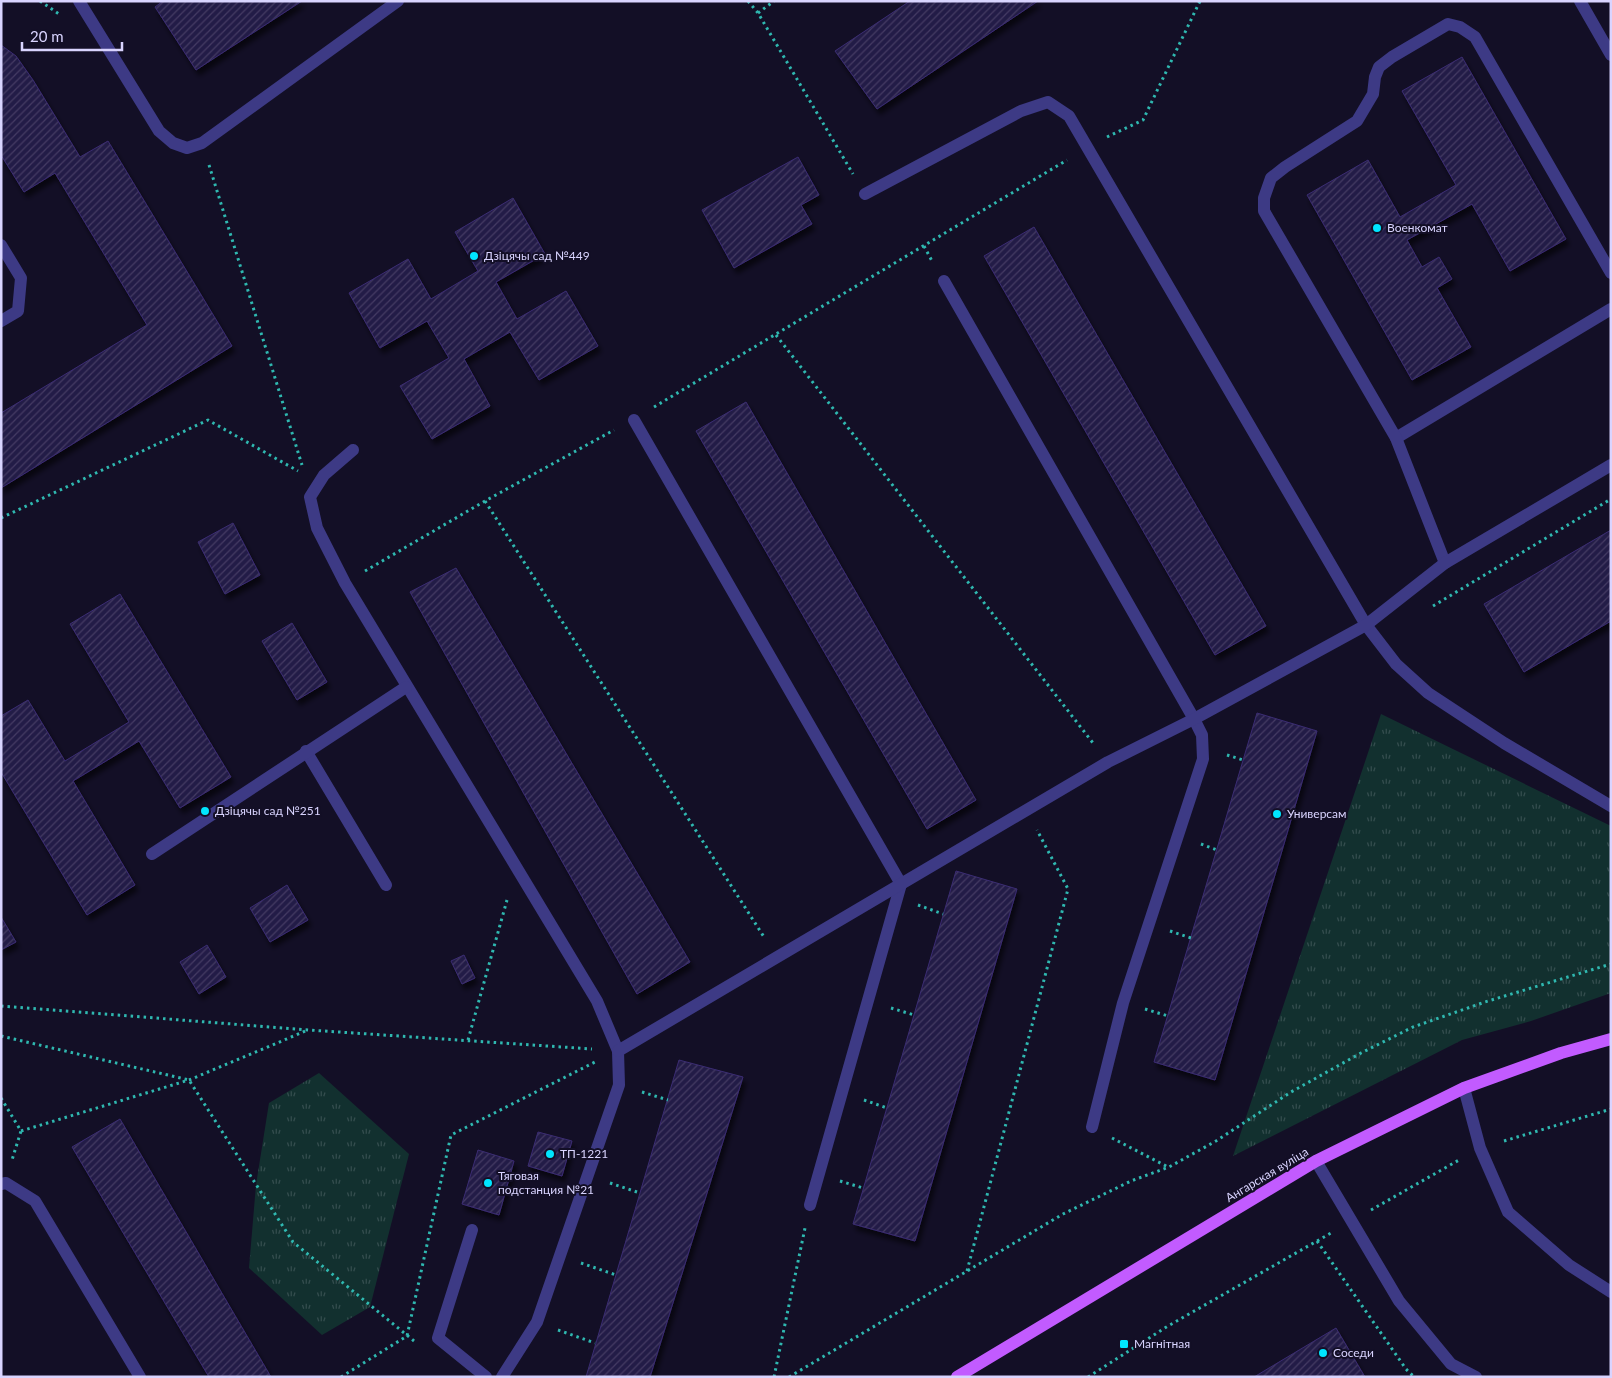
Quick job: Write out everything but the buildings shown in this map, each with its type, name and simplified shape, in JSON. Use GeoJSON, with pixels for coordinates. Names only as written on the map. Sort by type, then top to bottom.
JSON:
{"type":"FeatureCollection","features":[{"type":"Feature","properties":{"kind":"main road","name":"Ангарская вуліца"},"geometry":{"type":"LineString","coordinates":[[957,1377],[1316,1161],[1464,1088],[1561,1053],[1611,1039]]}},
{"type":"Feature","properties":{"kind":"lane"},"geometry":{"type":"LineString","coordinates":[[79,1],[159,131],[173,143],[187,148],[202,143],[398,1]]}},
{"type":"Feature","properties":{"kind":"lane"},"geometry":{"type":"LineString","coordinates":[[1580,1],[1611,54]]}},
{"type":"Feature","properties":{"kind":"lane"},"geometry":{"type":"LineString","coordinates":[[1445,563],[1396,438],[1264,211],[1264,198],[1271,178],[1357,121],[1373,94],[1375,77],[1379,67],[1392,57],[1448,24],[1460,27],[1475,37],[1611,273]]}},
{"type":"Feature","properties":{"kind":"lane"},"geometry":{"type":"LineString","coordinates":[[865,194],[1021,111],[1048,102],[1069,116],[1366,626],[1396,664],[1428,693],[1504,743],[1611,806]]}},
{"type":"Feature","properties":{"kind":"lane"},"geometry":{"type":"LineString","coordinates":[[1,245],[21,278],[18,311],[1,321]]}},
{"type":"Feature","properties":{"kind":"lane"},"geometry":{"type":"LineString","coordinates":[[944,281],[1202,735],[1203,759],[1123,1003],[1092,1127]]}},
{"type":"Feature","properties":{"kind":"lane"},"geometry":{"type":"LineString","coordinates":[[1396,438],[1611,309]]}},
{"type":"Feature","properties":{"kind":"lane"},"geometry":{"type":"LineString","coordinates":[[634,420],[901,884],[810,1205]]}},
{"type":"Feature","properties":{"kind":"lane"},"geometry":{"type":"LineString","coordinates":[[353,450],[324,474],[310,497],[317,528],[345,583],[406,687],[596,1001],[618,1051],[619,1086],[537,1322],[520,1352],[502,1377]]}},
{"type":"Feature","properties":{"kind":"lane"},"geometry":{"type":"LineString","coordinates":[[618,1051],[1108,762],[1194,719],[1366,626],[1445,563],[1611,465]]}},
{"type":"Feature","properties":{"kind":"lane"},"geometry":{"type":"LineString","coordinates":[[152,854],[406,687]]}},
{"type":"Feature","properties":{"kind":"lane"},"geometry":{"type":"LineString","coordinates":[[306,751],[386,885]]}},
{"type":"Feature","properties":{"kind":"lane"},"geometry":{"type":"LineString","coordinates":[[1464,1088],[1480,1148],[1508,1212],[1570,1265],[1611,1292]]}},
{"type":"Feature","properties":{"kind":"lane"},"geometry":{"type":"LineString","coordinates":[[1316,1161],[1399,1301],[1451,1364],[1476,1377]]}},
{"type":"Feature","properties":{"kind":"lane"},"geometry":{"type":"LineString","coordinates":[[4,1183],[34,1201],[140,1377]]}},
{"type":"Feature","properties":{"kind":"lane"},"geometry":{"type":"LineString","coordinates":[[472,1230],[438,1338],[486,1377]]}},
{"type":"Feature","properties":{"kind":"path"},"geometry":{"type":"LineString","coordinates":[[748,1],[758,12],[865,194]]}},
{"type":"Feature","properties":{"kind":"path"},"geometry":{"type":"LineString","coordinates":[[758,12],[774,1]]}},
{"type":"Feature","properties":{"kind":"path"},"geometry":{"type":"LineString","coordinates":[[345,583],[485,501],[634,420],[1087,147],[1143,120],[1200,1]]}},
{"type":"Feature","properties":{"kind":"path"},"geometry":{"type":"LineString","coordinates":[[202,143],[306,475],[310,497]]}},
{"type":"Feature","properties":{"kind":"path"},"geometry":{"type":"LineString","coordinates":[[776,335],[1108,762]]}},
{"type":"Feature","properties":{"kind":"path"},"geometry":{"type":"LineString","coordinates":[[1,518],[208,420],[306,475]]}},
{"type":"Feature","properties":{"kind":"path"},"geometry":{"type":"LineString","coordinates":[[1427,609],[1611,499]]}},
{"type":"Feature","properties":{"kind":"path"},"geometry":{"type":"LineString","coordinates":[[485,501],[777,957]]}},
{"type":"Feature","properties":{"kind":"path"},"geometry":{"type":"LineString","coordinates":[[967,1272],[1068,889],[1026,810]]}},
{"type":"Feature","properties":{"kind":"path"},"geometry":{"type":"LineString","coordinates":[[468,1040],[516,868]]}},
{"type":"Feature","properties":{"kind":"path"},"geometry":{"type":"LineString","coordinates":[[789,1377],[1063,1214],[1131,1181],[1169,1167],[1216,1141],[1291,1092],[1361,1053],[1413,1027],[1485,1002],[1611,964]]}},
{"type":"Feature","properties":{"kind":"path"},"geometry":{"type":"LineString","coordinates":[[1,1006],[309,1030],[618,1051]]}},
{"type":"Feature","properties":{"kind":"path"},"geometry":{"type":"LineString","coordinates":[[21,1130],[189,1080],[309,1030]]}},
{"type":"Feature","properties":{"kind":"path"},"geometry":{"type":"LineString","coordinates":[[1,1036],[189,1080],[293,1242],[406,1336],[421,1346]]}},
{"type":"Feature","properties":{"kind":"path"},"geometry":{"type":"LineString","coordinates":[[341,1377],[406,1336],[451,1135],[618,1051]]}},
{"type":"Feature","properties":{"kind":"path"},"geometry":{"type":"LineString","coordinates":[[1,1098],[21,1130],[4,1183]]}},
{"type":"Feature","properties":{"kind":"path"},"geometry":{"type":"LineString","coordinates":[[1092,1127],[1169,1167]]}},
{"type":"Feature","properties":{"kind":"path"},"geometry":{"type":"LineString","coordinates":[[587,1177],[640,1193]]}},
{"type":"Feature","properties":{"kind":"path"},"geometry":{"type":"LineString","coordinates":[[774,1377],[810,1205]]}},
{"type":"Feature","properties":{"kind":"path"},"geometry":{"type":"LineString","coordinates":[[1317,1240],[1406,1369],[1414,1377]]}},
{"type":"Feature","properties":{"kind":"path"},"geometry":{"type":"LineString","coordinates":[[560,1256],[616,1275]]}},
{"type":"Feature","properties":{"kind":"path"},"geometry":{"type":"LineString","coordinates":[[537,1322],[595,1343]]}},
{"type":"Feature","properties":{"kind":"green space"},"geometry":{"type":"Polygon","coordinates":[[[1381,714],[1611,826],[1611,993],[1531,1021],[1462,1040],[1233,1156],[1381,714]]]}},
{"type":"Feature","properties":{"kind":"green space"},"geometry":{"type":"Polygon","coordinates":[[[319,1073],[409,1154],[370,1307],[322,1335],[249,1268],[256,1185],[269,1103],[319,1073]]]}},
{"type":"Feature","properties":{"kind":"place","name":"Военкомат"},"geometry":{"type":"Point","coordinates":[1377,228]}},
{"type":"Feature","properties":{"kind":"place","name":"Дзіцячы сад №449"},"geometry":{"type":"Point","coordinates":[474,256]}},
{"type":"Feature","properties":{"kind":"place","name":"Дзіцячы сад №251"},"geometry":{"type":"Point","coordinates":[205,811]}},
{"type":"Feature","properties":{"kind":"place","name":"Универсам"},"geometry":{"type":"Point","coordinates":[1277,814]}},
{"type":"Feature","properties":{"kind":"place","name":"ТП-1221"},"geometry":{"type":"Point","coordinates":[550,1154]}},
{"type":"Feature","properties":{"kind":"place","name":"Тяговая подстанция №21"},"geometry":{"type":"Point","coordinates":[488,1183]}},
{"type":"Feature","properties":{"kind":"place","name":"Магнітная"},"geometry":{"type":"Point","coordinates":[1124,1344]}},
{"type":"Feature","properties":{"kind":"place","name":"Соседи"},"geometry":{"type":"Point","coordinates":[1323,1353]}}]}
